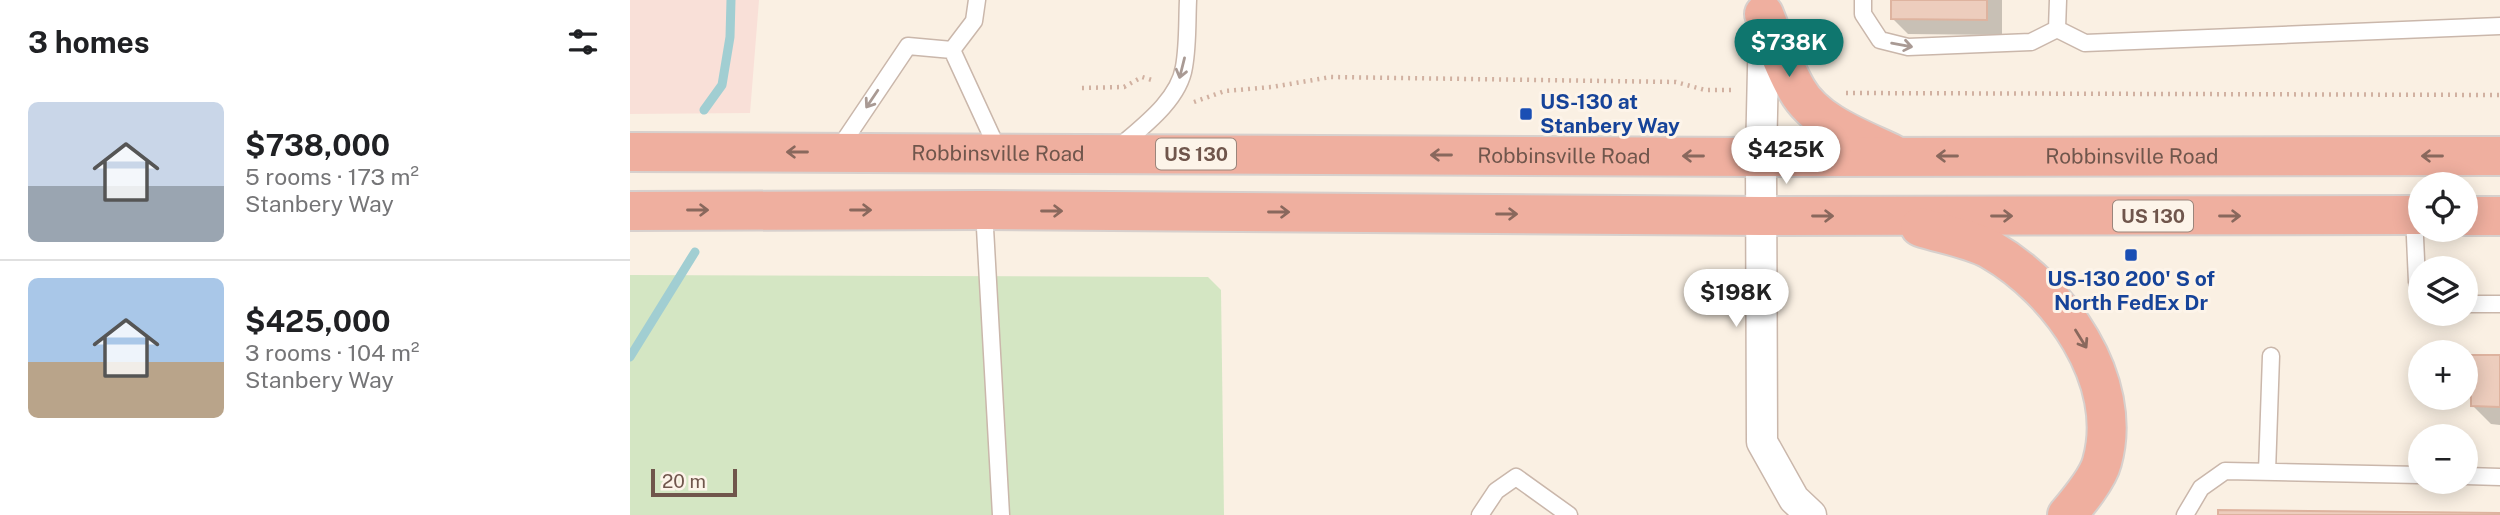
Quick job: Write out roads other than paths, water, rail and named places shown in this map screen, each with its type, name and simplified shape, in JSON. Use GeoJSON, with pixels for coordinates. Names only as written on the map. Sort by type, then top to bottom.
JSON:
{"type":"FeatureCollection","features":[{"type":"Feature","properties":{"kind":"highway"},"geometry":{"type":"LineString","coordinates":[[1764,7],[1798,92],[1836,126],[1899,157]]}},
{"type":"Feature","properties":{"kind":"highway","name":"Robbinsville Road"},"geometry":{"type":"LineString","coordinates":[[630,152],[1761,157],[2500,156]]}},
{"type":"Feature","properties":{"kind":"highway","name":"US 130"},"geometry":{"type":"LineString","coordinates":[[630,211],[984,210],[1761,216],[2408,215]]}},
{"type":"Feature","properties":{"kind":"highway"},"geometry":{"type":"LineString","coordinates":[[1885,215],[1990,249],[2037,284],[2071,322],[2089,352],[2102,389],[2106,430],[2102,464],[2067,515]]}},
{"type":"Feature","properties":{"kind":"highway"},"geometry":{"type":"LineString","coordinates":[[2478,216],[2500,216]]}},
{"type":"Feature","properties":{"kind":"street"},"geometry":{"type":"LineString","coordinates":[[1764,7],[1761,157],[1762,442],[1794,499],[1811,515]]}},
{"type":"Feature","properties":{"kind":"lane"},"geometry":{"type":"LineString","coordinates":[[952,50],[974,22],[977,0]]}},
{"type":"Feature","properties":{"kind":"lane"},"geometry":{"type":"LineString","coordinates":[[1110,154],[1146,124],[1172,94],[1184,70],[1188,0]]}},
{"type":"Feature","properties":{"kind":"lane"},"geometry":{"type":"LineString","coordinates":[[1863,0],[1863,14],[1880,40],[1908,47],[2031,42],[2057,29]]}},
{"type":"Feature","properties":{"kind":"lane"},"geometry":{"type":"LineString","coordinates":[[2057,29],[2058,0]]}},
{"type":"Feature","properties":{"kind":"lane"},"geometry":{"type":"LineString","coordinates":[[2057,29],[2085,43],[2500,26]]}},
{"type":"Feature","properties":{"kind":"lane"},"geometry":{"type":"LineString","coordinates":[[836,152],[908,46],[952,50]]}},
{"type":"Feature","properties":{"kind":"lane"},"geometry":{"type":"LineString","coordinates":[[952,50],[1000,154]]}},
{"type":"Feature","properties":{"kind":"lane"},"geometry":{"type":"LineString","coordinates":[[984,210],[1001,515]]}},
{"type":"Feature","properties":{"kind":"lane"},"geometry":{"type":"LineString","coordinates":[[2478,304],[2500,304]]}},
{"type":"Feature","properties":{"kind":"lane"},"geometry":{"type":"LineString","coordinates":[[2267,472],[2271,356]]}},
{"type":"Feature","properties":{"kind":"lane"},"geometry":{"type":"LineString","coordinates":[[2185,515],[2201,488],[2225,471],[2408,475]]}},
{"type":"Feature","properties":{"kind":"lane"},"geometry":{"type":"LineString","coordinates":[[2478,476],[2500,477]]}},
{"type":"Feature","properties":{"kind":"lane"},"geometry":{"type":"LineString","coordinates":[[1480,515],[1496,491],[1516,477],[1569,515]]}},
{"type":"Feature","properties":{"kind":"waterway"},"geometry":{"type":"LineString","coordinates":[[704,110],[722,85],[730,37],[731,0]]}},
{"type":"Feature","properties":{"kind":"waterway"},"geometry":{"type":"LineString","coordinates":[[630,357],[695,252]]}},
{"type":"Feature","properties":{"kind":"place","name":"US-130 at Stanbery Way"},"geometry":{"type":"Point","coordinates":[1526,114]}},
{"type":"Feature","properties":{"kind":"place","name":"US-130 200' S of North FedEx Dr"},"geometry":{"type":"Point","coordinates":[2131,255]}}]}
